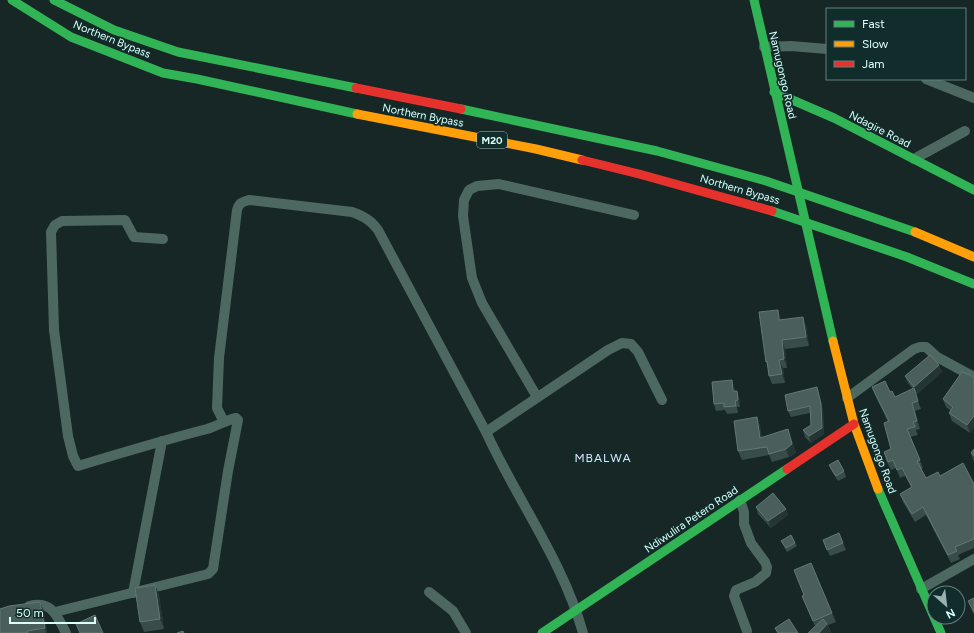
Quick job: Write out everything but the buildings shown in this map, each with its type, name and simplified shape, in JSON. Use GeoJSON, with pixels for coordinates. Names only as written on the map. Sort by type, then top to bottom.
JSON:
{"type":"FeatureCollection","features":[{"type":"Feature","properties":{"kind":"main road","name":"Northern Bypass"},"geometry":{"type":"LineString","coordinates":[[12,0],[71,37],[163,73],[352,113],[536,149],[647,176],[773,211],[907,257],[974,284]]}},
{"type":"Feature","properties":{"kind":"main road","name":"Northern Bypass"},"geometry":{"type":"LineString","coordinates":[[54,0],[114,30],[178,52],[420,100],[671,155],[773,184],[917,233],[974,257]]}},
{"type":"Feature","properties":{"kind":"main road","name":"Namugongo Road"},"geometry":{"type":"LineString","coordinates":[[754,0],[774,92],[791,155],[816,269],[854,424],[883,500],[941,633]]}},
{"type":"Feature","properties":{"kind":"main road","name":"Ndagire Road"},"geometry":{"type":"LineString","coordinates":[[774,92],[834,118],[974,190]]}},
{"type":"Feature","properties":{"kind":"main road","name":"Ndiwulira Petero Road"},"geometry":{"type":"LineString","coordinates":[[542,633],[854,424]]}},
{"type":"Feature","properties":{"kind":"street"},"geometry":{"type":"LineString","coordinates":[[764,47],[791,46],[826,49]]}},
{"type":"Feature","properties":{"kind":"street"},"geometry":{"type":"LineString","coordinates":[[929,80],[974,98]]}},
{"type":"Feature","properties":{"kind":"street"},"geometry":{"type":"LineString","coordinates":[[914,159],[965,131]]}},
{"type":"Feature","properties":{"kind":"street"},"geometry":{"type":"LineString","coordinates":[[537,397],[482,303],[472,278],[463,216],[464,200],[469,190],[478,186],[499,184],[634,215]]}},
{"type":"Feature","properties":{"kind":"street"},"geometry":{"type":"LineString","coordinates":[[224,422],[217,408],[219,358],[237,210],[239,205],[249,200],[352,212],[363,216],[372,222],[378,230],[486,432],[506,474],[545,543],[577,610],[583,633]]}},
{"type":"Feature","properties":{"kind":"street"},"geometry":{"type":"LineString","coordinates":[[55,612],[208,574],[213,569],[228,471],[238,420],[236,418],[214,427],[78,466],[73,456],[68,436],[54,330],[51,232],[55,225],[62,221],[126,220],[134,237],[163,239]]}},
{"type":"Feature","properties":{"kind":"street"},"geometry":{"type":"LineString","coordinates":[[486,432],[608,350],[622,343],[631,344],[638,352],[662,400]]}},
{"type":"Feature","properties":{"kind":"street"},"geometry":{"type":"LineString","coordinates":[[847,398],[914,349],[920,347],[926,347],[937,357],[974,376]]}},
{"type":"Feature","properties":{"kind":"street"},"geometry":{"type":"LineString","coordinates":[[133,593],[162,441]]}},
{"type":"Feature","properties":{"kind":"street"},"geometry":{"type":"LineString","coordinates":[[740,500],[744,512],[744,524],[751,543],[767,567],[766,573],[755,582],[736,590],[734,596],[747,631]]}},
{"type":"Feature","properties":{"kind":"street"},"geometry":{"type":"LineString","coordinates":[[921,589],[974,559]]}},
{"type":"Feature","properties":{"kind":"street"},"geometry":{"type":"LineString","coordinates":[[429,592],[454,611],[466,633]]}},
{"type":"Feature","properties":{"kind":"street"},"geometry":{"type":"LineString","coordinates":[[20,608],[37,604],[47,606],[55,612],[66,633]]}},
{"type":"Feature","properties":{"kind":"traffic: fast"},"geometry":{"type":"LineString","coordinates":[[12,0],[71,37],[163,73],[357,114]]}},
{"type":"Feature","properties":{"kind":"traffic: fast"},"geometry":{"type":"LineString","coordinates":[[54,0],[114,30],[178,52],[356,88]]}},
{"type":"Feature","properties":{"kind":"traffic: fast"},"geometry":{"type":"LineString","coordinates":[[754,0],[833,341]]}},
{"type":"Feature","properties":{"kind":"traffic: fast"},"geometry":{"type":"LineString","coordinates":[[774,92],[834,118],[974,190]]}},
{"type":"Feature","properties":{"kind":"traffic: fast"},"geometry":{"type":"LineString","coordinates":[[461,109],[657,151],[766,181],[915,232]]}},
{"type":"Feature","properties":{"kind":"traffic: fast"},"geometry":{"type":"LineString","coordinates":[[772,211],[907,257],[974,284]]}},
{"type":"Feature","properties":{"kind":"traffic: fast"},"geometry":{"type":"LineString","coordinates":[[542,633],[787,469]]}},
{"type":"Feature","properties":{"kind":"traffic: fast"},"geometry":{"type":"LineString","coordinates":[[878,489],[941,633]]}},
{"type":"Feature","properties":{"kind":"traffic: slow"},"geometry":{"type":"LineString","coordinates":[[357,114],[536,149],[582,160]]}},
{"type":"Feature","properties":{"kind":"traffic: slow"},"geometry":{"type":"LineString","coordinates":[[915,232],[974,257]]}},
{"type":"Feature","properties":{"kind":"traffic: slow"},"geometry":{"type":"LineString","coordinates":[[833,341],[854,424],[878,489]]}},
{"type":"Feature","properties":{"kind":"traffic: jam"},"geometry":{"type":"LineString","coordinates":[[356,88],[461,109]]}},
{"type":"Feature","properties":{"kind":"traffic: jam"},"geometry":{"type":"LineString","coordinates":[[582,160],[639,174],[772,211]]}},
{"type":"Feature","properties":{"kind":"traffic: jam"},"geometry":{"type":"LineString","coordinates":[[787,469],[854,424]]}},
{"type":"Feature","properties":{"kind":"district","name":"MBALWA"},"geometry":{"type":"Point","coordinates":[603,458]}}]}
